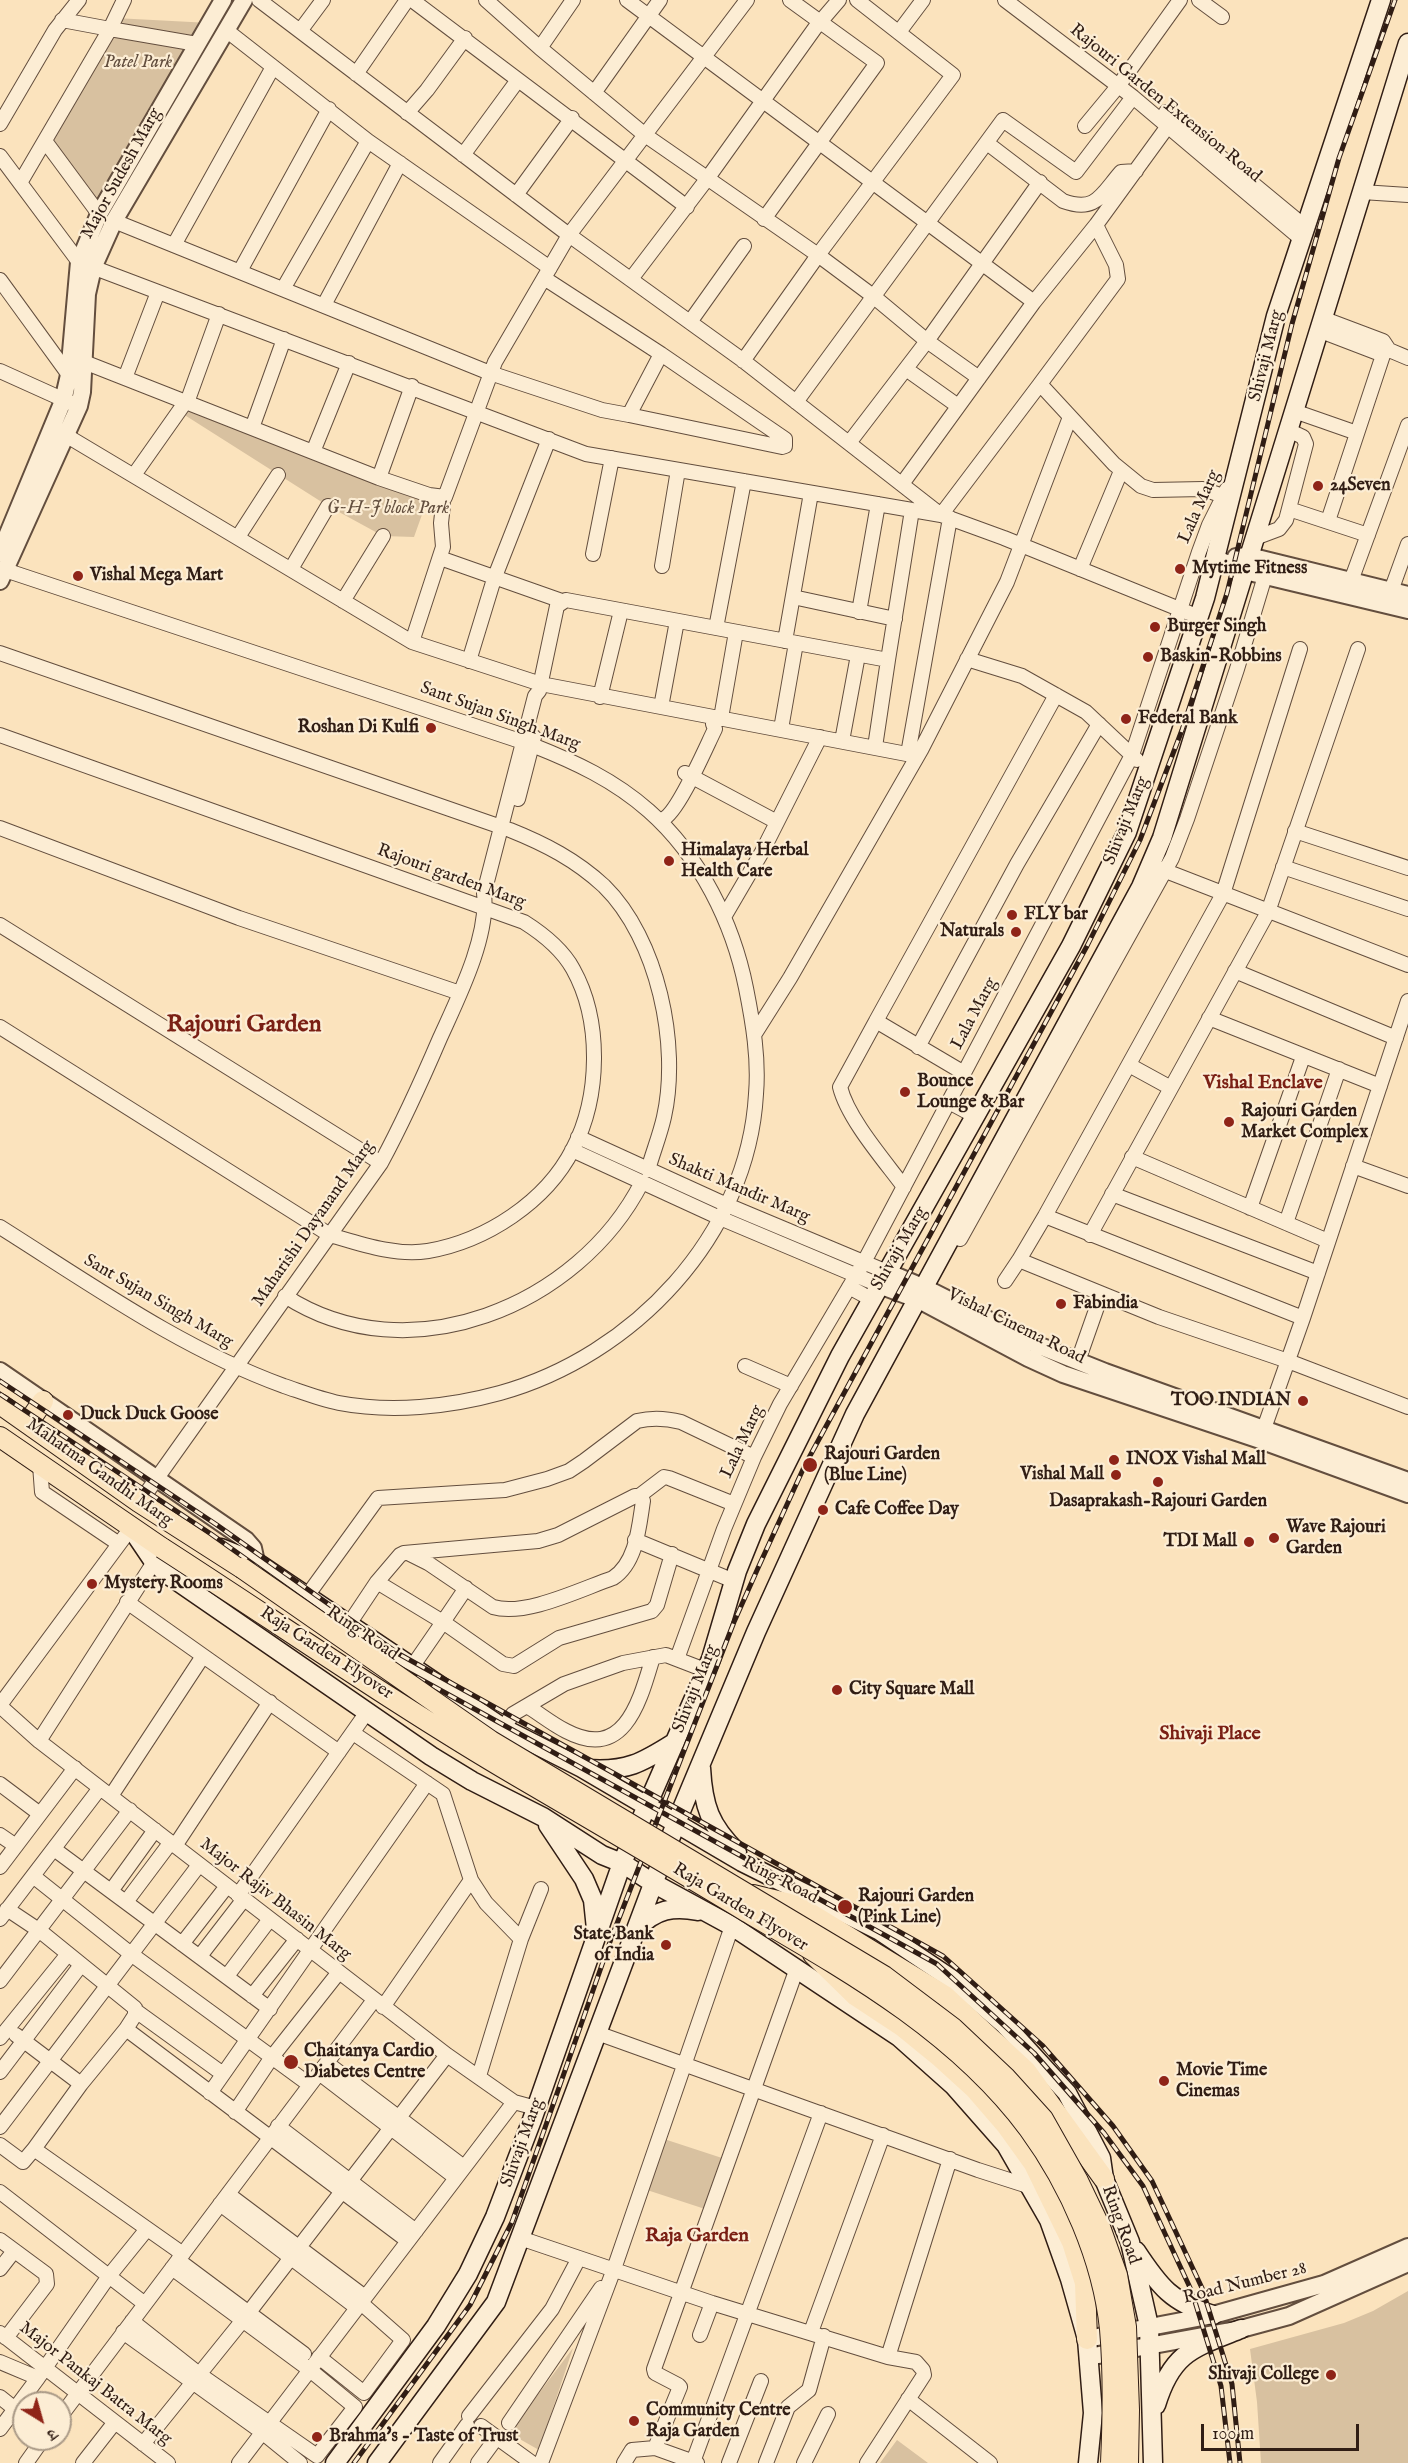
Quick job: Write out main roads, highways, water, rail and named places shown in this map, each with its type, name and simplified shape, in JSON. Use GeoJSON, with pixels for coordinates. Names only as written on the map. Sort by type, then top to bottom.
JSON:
{"type":"FeatureCollection","features":[{"type":"Feature","properties":{"kind":"main road","name":"Shivaji Marg"},"geometry":{"type":"LineString","coordinates":[[335,2463],[436,2326],[468,2274],[495,2217],[536,2108],[622,1863],[711,1659],[734,1581],[756,1524],[840,1356],[1071,946],[1126,832],[1217,559],[1276,316],[1302,232],[1381,0]]}},
{"type":"Feature","properties":{"kind":"main road","name":"Shivaji Marg"},"geometry":{"type":"LineString","coordinates":[[377,2463],[496,2302],[676,1823],[756,1632],[855,1414],[1141,887],[1158,868],[1162,838],[1320,324],[1362,192],[1401,85],[1408,43]]}},
{"type":"Feature","properties":{"kind":"main road"},"geometry":{"type":"LineString","coordinates":[[27,1423],[43,1401]]}},
{"type":"Feature","properties":{"kind":"main road","name":"Mahatma Gandhi Marg"},"geometry":{"type":"LineString","coordinates":[[0,1404],[140,1502],[200,1540]]}},
{"type":"Feature","properties":{"kind":"main road","name":"Mahatma Gandhi Marg"},"geometry":{"type":"LineString","coordinates":[[0,1437],[131,1528]]}},
{"type":"Feature","properties":{"kind":"main road","name":"Raja Garden Flyover"},"geometry":{"type":"LineString","coordinates":[[131,1528],[158,1555],[481,1755],[875,1988],[943,2039],[1000,2095],[1030,2131],[1062,2184],[1083,2228],[1100,2278],[1110,2328],[1113,2411],[1111,2463]]}},
{"type":"Feature","properties":{"kind":"main road","name":"Raja Garden Flyover"},"geometry":{"type":"LineString","coordinates":[[200,1540],[249,1565],[490,1741],[884,1977],[953,2028],[1005,2077],[1043,2119],[1078,2181],[1100,2227],[1117,2275],[1126,2327],[1128,2463]]}},
{"type":"Feature","properties":{"kind":"main road"},"geometry":{"type":"LineString","coordinates":[[158,1555],[167,1574],[431,1756],[472,1781],[543,1817],[602,1855],[622,1863],[653,1883],[732,1926],[899,2037],[954,2086],[1006,2145],[1049,2220],[1071,2279],[1087,2348]]}},
{"type":"Feature","properties":{"kind":"main road","name":"Ring Road"},"geometry":{"type":"LineString","coordinates":[[249,1565],[307,1596],[503,1728],[582,1768],[752,1867],[880,1931],[953,1980],[1005,2024],[1067,2093],[1101,2158],[1104,2179],[1130,2242],[1149,2326],[1153,2463]]}},
{"type":"Feature","properties":{"kind":"main road"},"geometry":{"type":"LineString","coordinates":[[472,1781],[490,1781],[500,1777],[510,1767],[514,1760],[514,1749],[503,1728]]}},
{"type":"Feature","properties":{"kind":"main road"},"geometry":{"type":"LineString","coordinates":[[582,1768],[610,1771],[631,1766],[675,1742]]}},
{"type":"Feature","properties":{"kind":"main road"},"geometry":{"type":"LineString","coordinates":[[701,1763],[703,1793],[710,1818],[722,1838],[752,1867]]}},
{"type":"Feature","properties":{"kind":"main road"},"geometry":{"type":"LineString","coordinates":[[543,1817],[584,1879],[593,1900],[597,1934]]}},
{"type":"Feature","properties":{"kind":"main road"},"geometry":{"type":"LineString","coordinates":[[742,1892],[798,1906],[945,1996],[1026,2072],[1104,2179]]}},
{"type":"Feature","properties":{"kind":"main road"},"geometry":{"type":"LineString","coordinates":[[636,1930],[657,1912],[681,1907],[709,1913]]}},
{"type":"Feature","properties":{"kind":"main road"},"geometry":{"type":"LineString","coordinates":[[802,1944],[856,1996],[903,2027],[974,2088],[1006,2125],[1034,2164],[1072,2242],[1085,2283],[1087,2348],[1093,2413],[1088,2463]]}},
{"type":"Feature","properties":{"kind":"main road"},"geometry":{"type":"LineString","coordinates":[[1130,2242],[1168,2292],[1191,2308],[1213,2315]]}},
{"type":"Feature","properties":{"kind":"main road"},"geometry":{"type":"LineString","coordinates":[[1153,2416],[1163,2383],[1175,2364],[1193,2349],[1241,2329]]}},
{"type":"Feature","properties":{"kind":"railway"},"geometry":{"type":"LineString","coordinates":[[354,2463],[470,2305],[512,2222],[611,1939],[734,1622],[758,1568],[805,1465],[1087,946],[1140,840],[1182,730],[1227,593],[1292,324],[1339,158],[1395,0]]}},
{"type":"Feature","properties":{"kind":"railway"},"geometry":{"type":"LineString","coordinates":[[0,1381],[217,1525],[399,1654],[943,1956],[1042,2045],[1113,2126],[1152,2181],[1202,2288],[1232,2384],[1240,2463]]}},
{"type":"Feature","properties":{"kind":"railway"},"geometry":{"type":"LineString","coordinates":[[0,1394],[211,1534],[393,1664],[937,1964],[1034,2053],[1104,2133],[1143,2186],[1192,2292],[1221,2386],[1230,2463]]}},
{"type":"Feature","properties":{"kind":"place","name":"24Seven"},"geometry":{"type":"Point","coordinates":[1318,486]}},
{"type":"Feature","properties":{"kind":"place","name":"Mytime Fitness"},"geometry":{"type":"Point","coordinates":[1180,569]}},
{"type":"Feature","properties":{"kind":"place","name":"Vishal Mega Mart"},"geometry":{"type":"Point","coordinates":[78,576]}},
{"type":"Feature","properties":{"kind":"place","name":"Burger Singh"},"geometry":{"type":"Point","coordinates":[1155,627]}},
{"type":"Feature","properties":{"kind":"place","name":"Baskin-Robbins"},"geometry":{"type":"Point","coordinates":[1148,657]}},
{"type":"Feature","properties":{"kind":"place","name":"Federal Bank"},"geometry":{"type":"Point","coordinates":[1126,719]}},
{"type":"Feature","properties":{"kind":"place","name":"Roshan Di Kulfi"},"geometry":{"type":"Point","coordinates":[431,728]}},
{"type":"Feature","properties":{"kind":"place","name":"Himalaya Herbal Health Care"},"geometry":{"type":"Point","coordinates":[669,861]}},
{"type":"Feature","properties":{"kind":"place","name":"FLY bar"},"geometry":{"type":"Point","coordinates":[1012,915]}},
{"type":"Feature","properties":{"kind":"place","name":"Naturals"},"geometry":{"type":"Point","coordinates":[1016,932]}},
{"type":"Feature","properties":{"kind":"place","name":"Bounce Lounge & Bar"},"geometry":{"type":"Point","coordinates":[905,1092]}},
{"type":"Feature","properties":{"kind":"place","name":"Rajouri Garden Market Complex"},"geometry":{"type":"Point","coordinates":[1229,1122]}},
{"type":"Feature","properties":{"kind":"place","name":"Fabindia"},"geometry":{"type":"Point","coordinates":[1061,1304]}},
{"type":"Feature","properties":{"kind":"place","name":"TOO INDIAN"},"geometry":{"type":"Point","coordinates":[1303,1401]}},
{"type":"Feature","properties":{"kind":"place","name":"Duck Duck Goose"},"geometry":{"type":"Point","coordinates":[68,1415]}},
{"type":"Feature","properties":{"kind":"place","name":"INOX Vishal Mall"},"geometry":{"type":"Point","coordinates":[1114,1460]}},
{"type":"Feature","properties":{"kind":"place","name":"Rajouri Garden (Blue Line)"},"geometry":{"type":"Point","coordinates":[810,1465]}},
{"type":"Feature","properties":{"kind":"place","name":"Vishal Mall"},"geometry":{"type":"Point","coordinates":[1116,1475]}},
{"type":"Feature","properties":{"kind":"place","name":"Dasaprakash-Rajouri Garden"},"geometry":{"type":"Point","coordinates":[1158,1482]}},
{"type":"Feature","properties":{"kind":"place","name":"Cafe Coffee Day"},"geometry":{"type":"Point","coordinates":[823,1510]}},
{"type":"Feature","properties":{"kind":"place","name":"Wave Rajouri Garden"},"geometry":{"type":"Point","coordinates":[1274,1538]}},
{"type":"Feature","properties":{"kind":"place","name":"TDI Mall"},"geometry":{"type":"Point","coordinates":[1249,1542]}},
{"type":"Feature","properties":{"kind":"place","name":"Mystery Rooms"},"geometry":{"type":"Point","coordinates":[92,1584]}},
{"type":"Feature","properties":{"kind":"place","name":"City Square Mall"},"geometry":{"type":"Point","coordinates":[837,1690]}},
{"type":"Feature","properties":{"kind":"place","name":"Rajouri Garden (Pink Line)"},"geometry":{"type":"Point","coordinates":[845,1907]}},
{"type":"Feature","properties":{"kind":"place","name":"State Bank of India"},"geometry":{"type":"Point","coordinates":[666,1945]}},
{"type":"Feature","properties":{"kind":"place","name":"Chaitanya Cardio Diabetes Centre"},"geometry":{"type":"Point","coordinates":[291,2062]}},
{"type":"Feature","properties":{"kind":"place","name":"Movie Time Cinemas"},"geometry":{"type":"Point","coordinates":[1164,2081]}},
{"type":"Feature","properties":{"kind":"place","name":"Shivaji College"},"geometry":{"type":"Point","coordinates":[1331,2375]}},
{"type":"Feature","properties":{"kind":"place","name":"Community Centre Raja Garden"},"geometry":{"type":"Point","coordinates":[634,2421]}},
{"type":"Feature","properties":{"kind":"place","name":"Brahma's - Taste of Trust"},"geometry":{"type":"Point","coordinates":[317,2437]}},
{"type":"Feature","properties":{"kind":"district","name":"Rajouri Garden"},"geometry":{"type":"Point","coordinates":[244,1026]}},
{"type":"Feature","properties":{"kind":"district","name":"Vishal Enclave"},"geometry":{"type":"Point","coordinates":[1263,1084]}},
{"type":"Feature","properties":{"kind":"district","name":"Shivaji Place"},"geometry":{"type":"Point","coordinates":[1210,1735]}},
{"type":"Feature","properties":{"kind":"district","name":"Raja Garden"},"geometry":{"type":"Point","coordinates":[697,2237]}},
{"type":"Feature","properties":{"kind":"park label","name":"Patel Park"},"geometry":{"type":"Point","coordinates":[138,63]}},
{"type":"Feature","properties":{"kind":"park label","name":"G-H-J block Park"},"geometry":{"type":"Point","coordinates":[388,509]}}]}
